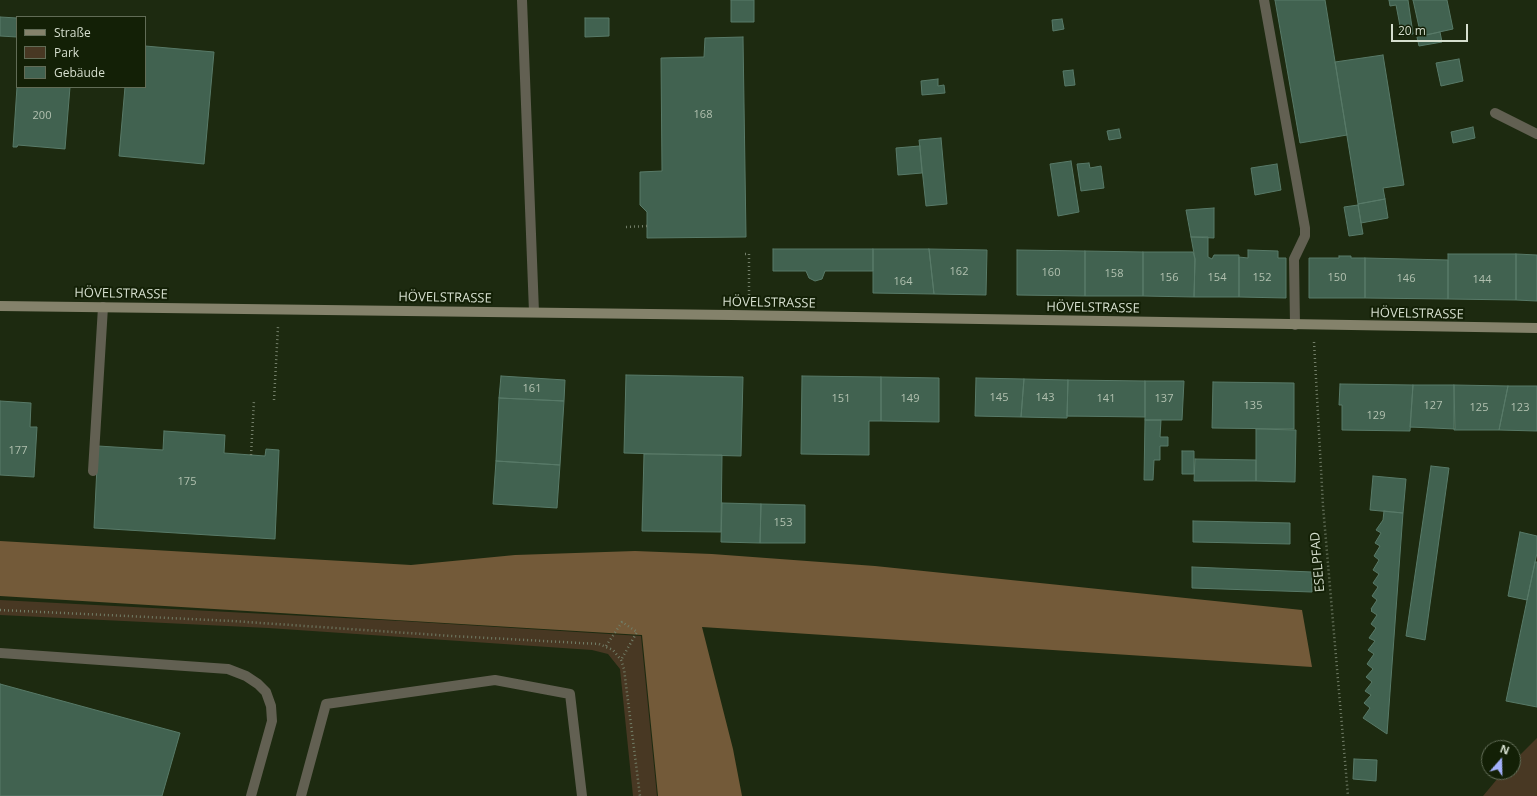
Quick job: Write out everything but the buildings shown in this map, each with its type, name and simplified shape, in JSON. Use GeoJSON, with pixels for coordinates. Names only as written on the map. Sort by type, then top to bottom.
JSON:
{"type":"FeatureCollection","features":[{"type":"Feature","properties":{"kind":"main road","name":"HÖVELSTRASSE"},"geometry":{"type":"LineString","coordinates":[[0,306],[750,315],[1314,326],[1537,328]]}},
{"type":"Feature","properties":{"kind":"lane"},"geometry":{"type":"LineString","coordinates":[[522,0],[534,312]]}},
{"type":"Feature","properties":{"kind":"lane"},"geometry":{"type":"LineString","coordinates":[[1264,0],[1305,228],[1305,236],[1294,259],[1295,325]]}},
{"type":"Feature","properties":{"kind":"lane"},"geometry":{"type":"LineString","coordinates":[[1495,113],[1537,134]]}},
{"type":"Feature","properties":{"kind":"lane"},"geometry":{"type":"LineString","coordinates":[[93,471],[103,307]]}},
{"type":"Feature","properties":{"kind":"lane"},"geometry":{"type":"LineString","coordinates":[[0,653],[228,669],[246,676],[258,684],[266,692],[272,706],[272,721],[251,796]]}},
{"type":"Feature","properties":{"kind":"lane"},"geometry":{"type":"LineString","coordinates":[[301,796],[326,704],[495,680],[570,694],[582,796]]}},
{"type":"Feature","properties":{"kind":"path"},"geometry":{"type":"LineString","coordinates":[[626,227],[647,226]]}},
{"type":"Feature","properties":{"kind":"path"},"geometry":{"type":"LineString","coordinates":[[745,254],[749,254],[750,315]]}},
{"type":"Feature","properties":{"kind":"path"},"geometry":{"type":"LineString","coordinates":[[274,400],[279,310]]}},
{"type":"Feature","properties":{"kind":"path","name":"ESELPFAD"},"geometry":{"type":"LineString","coordinates":[[1314,326],[1323,506],[1348,796]]}},
{"type":"Feature","properties":{"kind":"path"},"geometry":{"type":"LineString","coordinates":[[251,455],[254,400]]}},
{"type":"Feature","properties":{"kind":"path"},"geometry":{"type":"LineString","coordinates":[[0,610],[232,621],[452,636],[592,643],[606,646],[613,650],[621,660],[624,669],[640,796]]}},
{"type":"Feature","properties":{"kind":"path"},"geometry":{"type":"LineString","coordinates":[[606,646],[622,622],[637,632],[621,660]]}},
{"type":"Feature","properties":{"kind":"green space"},"geometry":{"type":"Polygon","coordinates":[[[0,600],[401,621],[641,636],[657,796],[633,796],[620,669],[608,654],[592,650],[268,628],[0,615],[0,600]]]}},
{"type":"Feature","properties":{"kind":"green space"},"geometry":{"type":"Polygon","coordinates":[[[1537,738],[1537,796],[1483,796],[1496,780],[1521,780],[1521,754],[1537,738]]]}},
{"type":"Feature","properties":{"kind":"shaded area"},"geometry":{"type":"Polygon","coordinates":[[[0,541],[411,565],[515,555],[635,551],[712,554],[875,566],[1302,610],[1312,667],[702,627],[733,749],[742,796],[658,796],[642,635],[0,596],[0,541]]]}}]}
